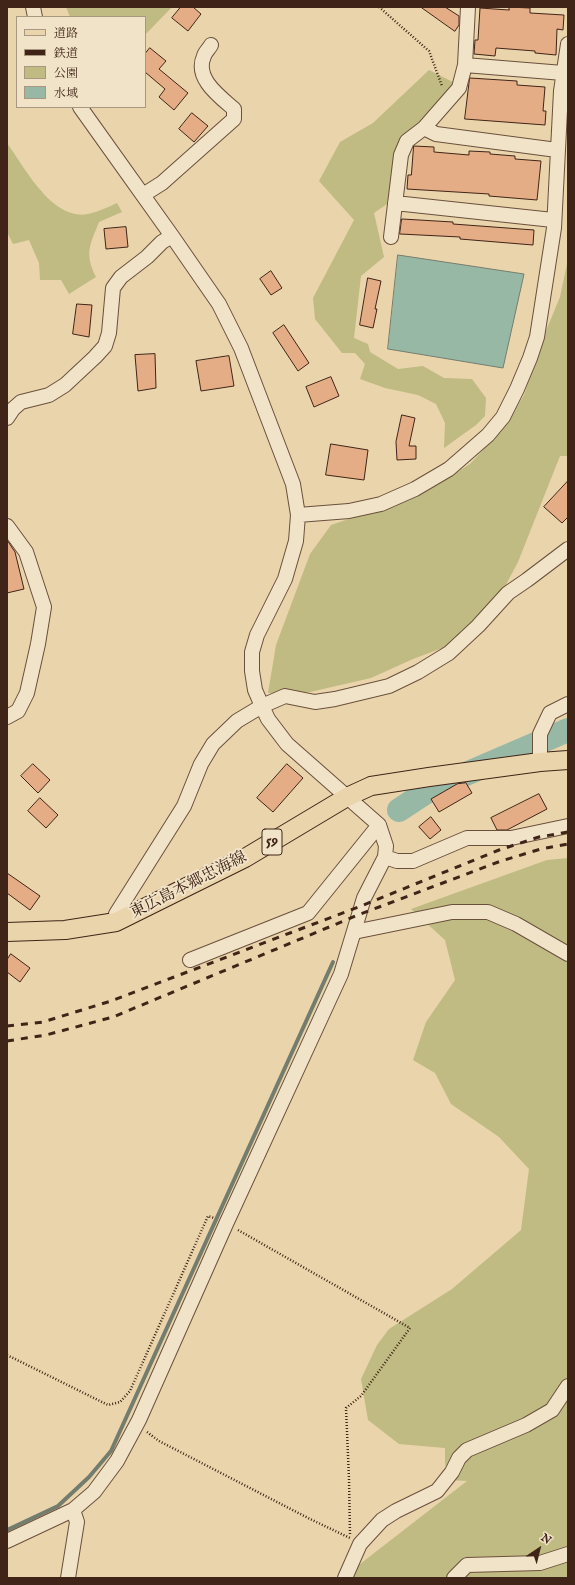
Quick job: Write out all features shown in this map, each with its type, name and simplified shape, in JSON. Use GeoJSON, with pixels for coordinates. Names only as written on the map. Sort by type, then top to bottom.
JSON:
{"type":"FeatureCollection","features":[{"type":"Feature","properties":{"kind":"main road","name":"東広島本郷忠海線"},"geometry":{"type":"LineString","coordinates":[[7,932],[65,930],[116,922],[245,858],[347,796],[371,786],[429,776],[540,762],[568,760]]}},
{"type":"Feature","properties":{"kind":"street"},"geometry":{"type":"LineString","coordinates":[[391,237],[401,155],[407,141],[424,128],[459,88],[465,65],[468,7]]}},
{"type":"Feature","properties":{"kind":"street"},"geometry":{"type":"LineString","coordinates":[[298,515],[349,511],[381,504],[415,489],[449,469],[488,435],[503,417],[517,389],[537,337],[554,228],[553,220],[561,91],[568,44]]}},
{"type":"Feature","properties":{"kind":"street"},"geometry":{"type":"LineString","coordinates":[[143,195],[162,184],[234,119],[234,109],[208,85],[202,71],[203,56],[211,46]]}},
{"type":"Feature","properties":{"kind":"street"},"geometry":{"type":"LineString","coordinates":[[465,65],[563,73]]}},
{"type":"Feature","properties":{"kind":"street"},"geometry":{"type":"LineString","coordinates":[[7,1541],[73,1510],[94,1492],[117,1461],[136,1425],[226,1224],[341,974],[364,898],[385,858],[386,846],[379,825],[287,744],[268,719],[255,690],[252,671],[252,652],[257,635],[285,579],[296,541],[298,515],[293,484],[241,348],[218,304],[172,236],[81,108]]}},
{"type":"Feature","properties":{"kind":"street"},"geometry":{"type":"LineString","coordinates":[[424,128],[436,134],[557,150]]}},
{"type":"Feature","properties":{"kind":"street"},"geometry":{"type":"LineString","coordinates":[[396,203],[553,220]]}},
{"type":"Feature","properties":{"kind":"street"},"geometry":{"type":"LineString","coordinates":[[7,418],[13,408],[21,402],[49,395],[65,385],[105,346],[110,333],[113,288],[121,277],[147,257],[162,242],[172,236]]}},
{"type":"Feature","properties":{"kind":"street"},"geometry":{"type":"LineString","coordinates":[[7,526],[26,552],[44,607],[38,644],[27,693],[18,711],[7,717]]}},
{"type":"Feature","properties":{"kind":"street"},"geometry":{"type":"LineString","coordinates":[[116,922],[116,914],[184,806],[201,764],[213,744],[237,721],[262,706],[285,696],[315,702],[335,699],[389,686],[418,672],[448,653],[478,626],[508,593],[568,549]]}},
{"type":"Feature","properties":{"kind":"street"},"geometry":{"type":"LineString","coordinates":[[540,762],[540,734],[550,713],[568,704]]}},
{"type":"Feature","properties":{"kind":"street"},"geometry":{"type":"LineString","coordinates":[[190,960],[308,913],[379,825]]}},
{"type":"Feature","properties":{"kind":"street"},"geometry":{"type":"LineString","coordinates":[[385,858],[397,861],[413,861],[467,838],[511,838],[568,826]]}},
{"type":"Feature","properties":{"kind":"street"},"geometry":{"type":"LineString","coordinates":[[354,932],[452,912],[488,912],[516,924],[568,954]]}},
{"type":"Feature","properties":{"kind":"street"},"geometry":{"type":"LineString","coordinates":[[345,1578],[360,1544],[382,1520],[396,1511],[437,1491],[452,1472],[459,1458],[467,1450],[526,1425],[552,1410],[568,1386]]}},
{"type":"Feature","properties":{"kind":"street"},"geometry":{"type":"LineString","coordinates":[[68,1578],[77,1522],[73,1510]]}},
{"type":"Feature","properties":{"kind":"street"},"geometry":{"type":"LineString","coordinates":[[454,1578],[467,1565],[540,1563],[568,1554]]}},
{"type":"Feature","properties":{"kind":"path"},"geometry":{"type":"LineString","coordinates":[[379,7],[429,51],[448,100]]}},
{"type":"Feature","properties":{"kind":"path"},"geometry":{"type":"LineString","coordinates":[[7,1355],[108,1405],[120,1402],[130,1391],[208,1216]]}},
{"type":"Feature","properties":{"kind":"path"},"geometry":{"type":"LineString","coordinates":[[136,1425],[159,1440],[310,1519],[350,1538],[346,1408],[361,1396],[410,1328],[226,1224]]}},
{"type":"Feature","properties":{"kind":"green space"},"geometry":{"type":"Polygon","coordinates":[[[66,7],[172,7],[146,34],[146,16],[70,16],[66,7]]]}},
{"type":"Feature","properties":{"kind":"green space"},"geometry":{"type":"Polygon","coordinates":[[[429,70],[455,83],[399,143],[387,204],[374,213],[384,257],[361,276],[354,338],[368,344],[370,352],[398,369],[423,366],[444,378],[472,379],[486,398],[485,416],[476,425],[444,448],[445,423],[436,404],[418,395],[385,388],[360,379],[365,364],[355,353],[342,353],[315,319],[313,298],[354,220],[319,181],[340,142],[373,123],[429,70]]]}},
{"type":"Feature","properties":{"kind":"green space"},"geometry":{"type":"Polygon","coordinates":[[[7,143],[41,190],[51,201],[63,209],[75,214],[88,214],[117,203],[122,212],[99,222],[91,243],[89,255],[92,269],[96,277],[69,294],[61,280],[40,280],[39,263],[29,240],[13,244],[7,232],[7,143]]]}},
{"type":"Feature","properties":{"kind":"green space"},"geometry":{"type":"Polygon","coordinates":[[[568,259],[568,456],[560,456],[518,562],[493,609],[445,647],[413,659],[371,678],[310,692],[268,693],[276,645],[310,554],[331,525],[422,494],[470,464],[506,425],[524,395],[543,338],[560,297],[568,259]]]}},
{"type":"Feature","properties":{"kind":"green space"},"geometry":{"type":"Polygon","coordinates":[[[568,858],[568,1578],[342,1578],[467,1481],[448,1480],[445,1463],[445,1448],[399,1444],[368,1420],[361,1379],[377,1345],[389,1329],[452,1289],[521,1230],[529,1169],[499,1137],[451,1104],[435,1073],[413,1060],[426,1022],[455,980],[445,940],[411,909],[547,860],[568,858]]]}},
{"type":"Feature","properties":{"kind":"water"},"geometry":{"type":"Polygon","coordinates":[[[398,255],[524,274],[503,368],[388,349],[398,255]]]}},
{"type":"Feature","properties":{"kind":"building"},"geometry":{"type":"Polygon","coordinates":[[[181,7],[193,7],[201,14],[188,31],[172,18],[181,7]]]}},
{"type":"Feature","properties":{"kind":"building"},"geometry":{"type":"Polygon","coordinates":[[[421,7],[445,7],[459,16],[459,25],[455,31],[421,7]]]}},
{"type":"Feature","properties":{"kind":"building"},"geometry":{"type":"Polygon","coordinates":[[[509,7],[530,8],[530,13],[564,15],[563,30],[557,29],[556,55],[535,53],[535,51],[496,48],[495,56],[474,54],[475,40],[478,40],[480,8],[509,10],[509,7]]]}},
{"type":"Feature","properties":{"kind":"building"},"geometry":{"type":"Polygon","coordinates":[[[150,48],[166,61],[159,69],[188,93],[174,110],[159,97],[165,89],[146,73],[146,53],[150,48]]]}},
{"type":"Feature","properties":{"kind":"building"},"geometry":{"type":"Polygon","coordinates":[[[470,78],[517,81],[517,85],[545,87],[543,111],[546,111],[545,125],[465,119],[470,78]]]}},
{"type":"Feature","properties":{"kind":"building"},"geometry":{"type":"Polygon","coordinates":[[[192,113],[208,126],[194,142],[179,129],[192,113]]]}},
{"type":"Feature","properties":{"kind":"building"},"geometry":{"type":"Polygon","coordinates":[[[414,146],[434,147],[434,152],[469,155],[469,151],[490,152],[490,154],[515,156],[515,159],[541,161],[537,200],[489,196],[489,194],[407,189],[408,175],[411,175],[414,146]]]}},
{"type":"Feature","properties":{"kind":"building"},"geometry":{"type":"Polygon","coordinates":[[[402,219],[453,222],[453,224],[534,230],[533,245],[460,239],[460,237],[400,234],[402,219]]]}},
{"type":"Feature","properties":{"kind":"building"},"geometry":{"type":"Polygon","coordinates":[[[126,227],[128,247],[106,249],[104,229],[126,227]]]}},
{"type":"Feature","properties":{"kind":"building"},"geometry":{"type":"Polygon","coordinates":[[[271,271],[282,288],[271,295],[260,279],[271,271]]]}},
{"type":"Feature","properties":{"kind":"building"},"geometry":{"type":"Polygon","coordinates":[[[368,278],[381,281],[375,309],[377,309],[373,328],[360,325],[368,278]]]}},
{"type":"Feature","properties":{"kind":"building"},"geometry":{"type":"Polygon","coordinates":[[[77,304],[92,305],[89,337],[73,334],[77,304]]]}},
{"type":"Feature","properties":{"kind":"building"},"geometry":{"type":"Polygon","coordinates":[[[284,325],[309,363],[298,371],[273,333],[284,325]]]}},
{"type":"Feature","properties":{"kind":"building"},"geometry":{"type":"Polygon","coordinates":[[[155,354],[156,388],[138,391],[135,355],[155,354]]]}},
{"type":"Feature","properties":{"kind":"building"},"geometry":{"type":"Polygon","coordinates":[[[229,356],[234,386],[201,391],[196,361],[229,356]]]}},
{"type":"Feature","properties":{"kind":"building"},"geometry":{"type":"Polygon","coordinates":[[[331,377],[339,396],[314,407],[306,387],[331,377]]]}},
{"type":"Feature","properties":{"kind":"building"},"geometry":{"type":"Polygon","coordinates":[[[402,415],[415,418],[409,446],[416,446],[416,459],[397,460],[396,442],[402,415]]]}},
{"type":"Feature","properties":{"kind":"building"},"geometry":{"type":"Polygon","coordinates":[[[331,444],[368,450],[364,480],[326,475],[331,444]]]}},
{"type":"Feature","properties":{"kind":"building"},"geometry":{"type":"Polygon","coordinates":[[[568,481],[568,517],[562,523],[544,507],[568,481]]]}},
{"type":"Feature","properties":{"kind":"building"},"geometry":{"type":"Polygon","coordinates":[[[7,540],[15,552],[24,589],[7,593],[7,540]]]}},
{"type":"Feature","properties":{"kind":"building"},"geometry":{"type":"Polygon","coordinates":[[[33,764],[50,780],[38,793],[21,776],[33,764]]]}},
{"type":"Feature","properties":{"kind":"building"},"geometry":{"type":"Polygon","coordinates":[[[287,764],[303,778],[273,812],[257,798],[287,764]]]}},
{"type":"Feature","properties":{"kind":"building"},"geometry":{"type":"Polygon","coordinates":[[[466,783],[472,793],[439,812],[431,799],[457,784],[466,783]]]}},
{"type":"Feature","properties":{"kind":"building"},"geometry":{"type":"Polygon","coordinates":[[[539,794],[547,809],[507,830],[497,830],[491,818],[539,794]]]}},
{"type":"Feature","properties":{"kind":"building"},"geometry":{"type":"Polygon","coordinates":[[[40,798],[58,815],[46,828],[28,811],[40,798]]]}},
{"type":"Feature","properties":{"kind":"building"},"geometry":{"type":"Polygon","coordinates":[[[431,817],[441,830],[430,839],[419,827],[431,817]]]}},
{"type":"Feature","properties":{"kind":"building"},"geometry":{"type":"Polygon","coordinates":[[[7,873],[40,896],[30,910],[7,893],[7,873]]]}},
{"type":"Feature","properties":{"kind":"building"},"geometry":{"type":"Polygon","coordinates":[[[11,954],[30,968],[20,982],[7,972],[7,960],[11,954]]]}},
{"type":"Feature","properties":{"kind":"waterway"},"geometry":{"type":"LineString","coordinates":[[399,810],[431,789],[568,730]]}},
{"type":"Feature","properties":{"kind":"waterway"},"geometry":{"type":"LineString","coordinates":[[7,1530],[58,1506],[89,1477],[111,1451],[333,962]]}},
{"type":"Feature","properties":{"kind":"railway"},"geometry":{"type":"LineString","coordinates":[[7,1026],[43,1022],[111,1001],[361,906],[499,850],[539,837],[568,832]]}},
{"type":"Feature","properties":{"kind":"railway"},"geometry":{"type":"LineString","coordinates":[[7,1041],[46,1035],[113,1017],[358,915],[501,861],[541,849],[568,844]]}}]}
